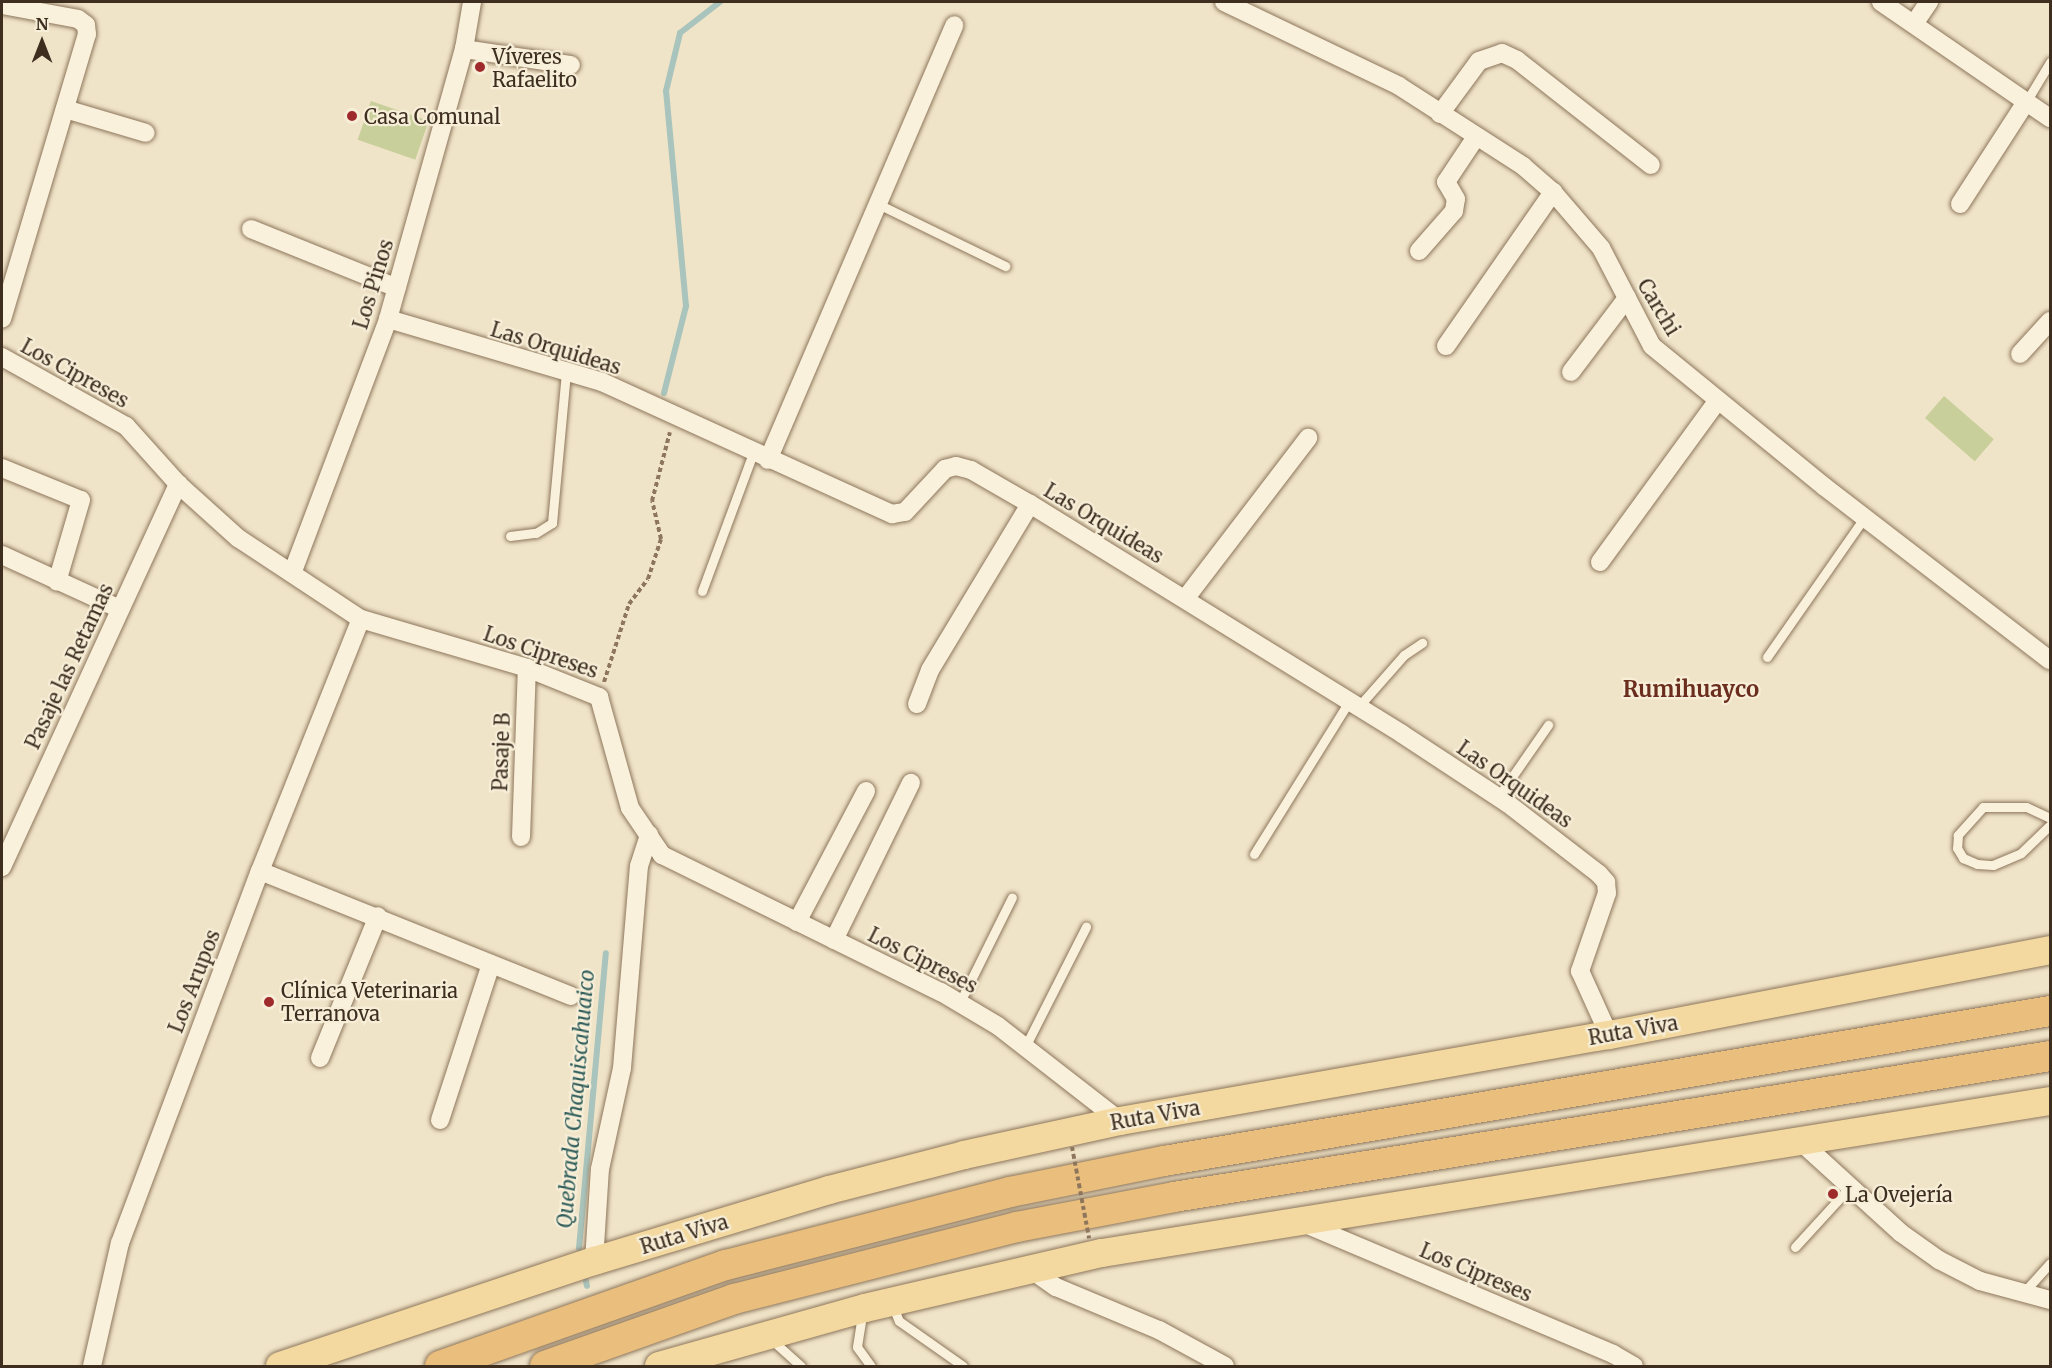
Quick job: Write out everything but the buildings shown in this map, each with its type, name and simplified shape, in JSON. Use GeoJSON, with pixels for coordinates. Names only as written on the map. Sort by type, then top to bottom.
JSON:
{"type":"FeatureCollection","features":[{"type":"Feature","properties":{"kind":"highway"},"geometry":{"type":"LineString","coordinates":[[440,1366],[726,1265],[1010,1192],[1164,1161],[2050,1011]]}},
{"type":"Feature","properties":{"kind":"highway"},"geometry":{"type":"LineString","coordinates":[[545,1366],[734,1299],[1017,1227],[1174,1197],[2050,1056]]}},
{"type":"Feature","properties":{"kind":"main road","name":"Ruta Viva"},"geometry":{"type":"LineString","coordinates":[[280,1366],[594,1261],[852,1185],[1120,1121],[1609,1035],[2050,950]]}},
{"type":"Feature","properties":{"kind":"main road"},"geometry":{"type":"LineString","coordinates":[[659,1366],[878,1305],[1102,1253],[2050,1101]]}},
{"type":"Feature","properties":{"kind":"street","name":"Los Pinos"},"geometry":{"type":"LineString","coordinates":[[293,571],[388,319],[464,49],[472,2]]}},
{"type":"Feature","properties":{"kind":"street","name":"Carchi"},"geometry":{"type":"LineString","coordinates":[[1224,2],[1399,86],[1523,166],[1553,192],[1601,248],[1652,346],[1864,518],[2050,660]]}},
{"type":"Feature","properties":{"kind":"street"},"geometry":{"type":"LineString","coordinates":[[1881,2],[2050,118]]}},
{"type":"Feature","properties":{"kind":"street"},"geometry":{"type":"LineString","coordinates":[[1914,24],[1929,2]]}},
{"type":"Feature","properties":{"kind":"street"},"geometry":{"type":"LineString","coordinates":[[2,5],[78,19],[86,25],[87,34],[2,318]]}},
{"type":"Feature","properties":{"kind":"street"},"geometry":{"type":"LineString","coordinates":[[761,457],[954,25]]}},
{"type":"Feature","properties":{"kind":"street"},"geometry":{"type":"LineString","coordinates":[[464,49],[571,66]]}},
{"type":"Feature","properties":{"kind":"street"},"geometry":{"type":"LineString","coordinates":[[1440,114],[1479,61],[1502,53],[1518,60],[1651,165]]}},
{"type":"Feature","properties":{"kind":"street"},"geometry":{"type":"LineString","coordinates":[[1960,204],[2026,102]]}},
{"type":"Feature","properties":{"kind":"street"},"geometry":{"type":"LineString","coordinates":[[65,109],[146,133]]}},
{"type":"Feature","properties":{"kind":"street"},"geometry":{"type":"LineString","coordinates":[[1419,251],[1454,211],[1456,199],[1446,182],[1476,137]]}},
{"type":"Feature","properties":{"kind":"street"},"geometry":{"type":"LineString","coordinates":[[1446,346],[1553,192]]}},
{"type":"Feature","properties":{"kind":"street"},"geometry":{"type":"LineString","coordinates":[[250,229],[397,288]]}},
{"type":"Feature","properties":{"kind":"street"},"geometry":{"type":"LineString","coordinates":[[1571,372],[1627,298]]}},
{"type":"Feature","properties":{"kind":"street","name":"Las Orquideas"},"geometry":{"type":"LineString","coordinates":[[388,319],[602,382],[761,457],[892,514],[905,512],[945,469],[956,466],[970,470],[1030,504],[1354,703],[1498,797],[1606,882],[1606,893],[1580,971],[1609,1035]]}},
{"type":"Feature","properties":{"kind":"street"},"geometry":{"type":"LineString","coordinates":[[2020,354],[2050,321]]}},
{"type":"Feature","properties":{"kind":"street","name":"Los Cipreses"},"geometry":{"type":"LineString","coordinates":[[2,357],[126,426],[178,483],[238,538],[293,571],[362,620],[527,668],[599,697],[630,808],[662,855],[959,1004],[1025,1047],[1120,1121]]}},
{"type":"Feature","properties":{"kind":"street"},"geometry":{"type":"LineString","coordinates":[[1600,562],[1718,400]]}},
{"type":"Feature","properties":{"kind":"street"},"geometry":{"type":"LineString","coordinates":[[1185,599],[1308,438]]}},
{"type":"Feature","properties":{"kind":"street"},"geometry":{"type":"LineString","coordinates":[[2,468],[81,500],[57,582]]}},
{"type":"Feature","properties":{"kind":"street","name":"Pasaje las Retamas"},"geometry":{"type":"LineString","coordinates":[[2,867],[178,483]]}},
{"type":"Feature","properties":{"kind":"street"},"geometry":{"type":"LineString","coordinates":[[917,704],[930,670],[1030,504]]}},
{"type":"Feature","properties":{"kind":"street"},"geometry":{"type":"LineString","coordinates":[[2,555],[120,609]]}},
{"type":"Feature","properties":{"kind":"street","name":"Los Arupos"},"geometry":{"type":"LineString","coordinates":[[92,1366],[120,1243],[260,871],[362,620]]}},
{"type":"Feature","properties":{"kind":"street","name":"Pasaje B"},"geometry":{"type":"LineString","coordinates":[[521,837],[527,668]]}},
{"type":"Feature","properties":{"kind":"street"},"geometry":{"type":"LineString","coordinates":[[834,940],[911,783]]}},
{"type":"Feature","properties":{"kind":"street"},"geometry":{"type":"LineString","coordinates":[[797,922],[866,791]]}},
{"type":"Feature","properties":{"kind":"street"},"geometry":{"type":"LineString","coordinates":[[594,1261],[600,1169],[622,1068],[639,866],[649,835]]}},
{"type":"Feature","properties":{"kind":"street"},"geometry":{"type":"LineString","coordinates":[[260,871],[378,916],[571,996]]}},
{"type":"Feature","properties":{"kind":"street"},"geometry":{"type":"LineString","coordinates":[[320,1058],[378,916]]}},
{"type":"Feature","properties":{"kind":"street"},"geometry":{"type":"LineString","coordinates":[[440,1120],[491,964]]}},
{"type":"Feature","properties":{"kind":"street"},"geometry":{"type":"LineString","coordinates":[[1801,1142],[1901,1233],[1939,1260],[1980,1281],[2050,1299]]}},
{"type":"Feature","properties":{"kind":"street","name":"Los Cipreses"},"geometry":{"type":"LineString","coordinates":[[1298,1221],[1613,1354],[1634,1366]]}},
{"type":"Feature","properties":{"kind":"street"},"geometry":{"type":"LineString","coordinates":[[1030,1269],[1056,1287],[1159,1330],[1225,1366]]}},
{"type":"Feature","properties":{"kind":"lane"},"geometry":{"type":"LineString","coordinates":[[2026,102],[2050,62]]}},
{"type":"Feature","properties":{"kind":"lane"},"geometry":{"type":"LineString","coordinates":[[876,203],[1005,266]]}},
{"type":"Feature","properties":{"kind":"lane"},"geometry":{"type":"LineString","coordinates":[[510,536],[536,533],[552,523],[566,373]]}},
{"type":"Feature","properties":{"kind":"lane"},"geometry":{"type":"LineString","coordinates":[[702,591],[761,457]]}},
{"type":"Feature","properties":{"kind":"lane"},"geometry":{"type":"LineString","coordinates":[[1767,657],[1864,518]]}},
{"type":"Feature","properties":{"kind":"lane"},"geometry":{"type":"LineString","coordinates":[[1254,854],[1354,703],[1404,655],[1422,643]]}},
{"type":"Feature","properties":{"kind":"lane"},"geometry":{"type":"LineString","coordinates":[[1498,797],[1548,725]]}},
{"type":"Feature","properties":{"kind":"lane"},"geometry":{"type":"LineString","coordinates":[[2050,818],[2026,807],[1983,807],[1958,835],[1957,848],[1963,858],[1993,865],[2021,853],[2050,825]]}},
{"type":"Feature","properties":{"kind":"lane"},"geometry":{"type":"LineString","coordinates":[[959,1004],[1012,897]]}},
{"type":"Feature","properties":{"kind":"lane"},"geometry":{"type":"LineString","coordinates":[[1025,1047],[1086,927]]}},
{"type":"Feature","properties":{"kind":"lane"},"geometry":{"type":"LineString","coordinates":[[1795,1247],[1850,1187]]}},
{"type":"Feature","properties":{"kind":"lane"},"geometry":{"type":"LineString","coordinates":[[2024,1292],[2050,1263]]}},
{"type":"Feature","properties":{"kind":"lane"},"geometry":{"type":"LineString","coordinates":[[868,1366],[857,1347],[858,1325],[878,1305],[963,1366]]}},
{"type":"Feature","properties":{"kind":"lane"},"geometry":{"type":"LineString","coordinates":[[763,1336],[781,1346],[801,1366]]}},
{"type":"Feature","properties":{"kind":"path"},"geometry":{"type":"LineString","coordinates":[[599,697],[629,604],[648,579],[661,539],[652,501],[663,449],[676,416]]}},
{"type":"Feature","properties":{"kind":"path"},"geometry":{"type":"LineString","coordinates":[[1072,1147],[1089,1238]]}},
{"type":"Feature","properties":{"kind":"green space"},"geometry":{"type":"Polygon","coordinates":[[[371,101],[429,121],[415,160],[358,140],[371,101]]]}},
{"type":"Feature","properties":{"kind":"green space"},"geometry":{"type":"Polygon","coordinates":[[[1944,396],[1994,439],[1975,461],[1925,418],[1944,396]]]}},
{"type":"Feature","properties":{"kind":"waterway","name":"Quebrada Chaquiscahuaico"},"geometry":{"type":"LineString","coordinates":[[664,393],[686,306],[666,91],[680,33],[720,2]]}},
{"type":"Feature","properties":{"kind":"waterway","name":"Quebrada Chaquiscahuaico"},"geometry":{"type":"LineString","coordinates":[[579,1248],[606,953]]}},
{"type":"Feature","properties":{"kind":"waterway","name":"Quebrada Chaquiscahuaico"},"geometry":{"type":"LineString","coordinates":[[586,1281],[587,1286]]}},
{"type":"Feature","properties":{"kind":"place","name":"Víveres Rafaelito"},"geometry":{"type":"Point","coordinates":[480,67]}},
{"type":"Feature","properties":{"kind":"place","name":"Casa Comunal"},"geometry":{"type":"Point","coordinates":[352,116]}},
{"type":"Feature","properties":{"kind":"place","name":"Clínica Veterinaria Terranova"},"geometry":{"type":"Point","coordinates":[269,1002]}},
{"type":"Feature","properties":{"kind":"place","name":"La Ovejería"},"geometry":{"type":"Point","coordinates":[1833,1194]}},
{"type":"Feature","properties":{"kind":"district","name":"Rumihuayco"},"geometry":{"type":"Point","coordinates":[1691,690]}}]}
